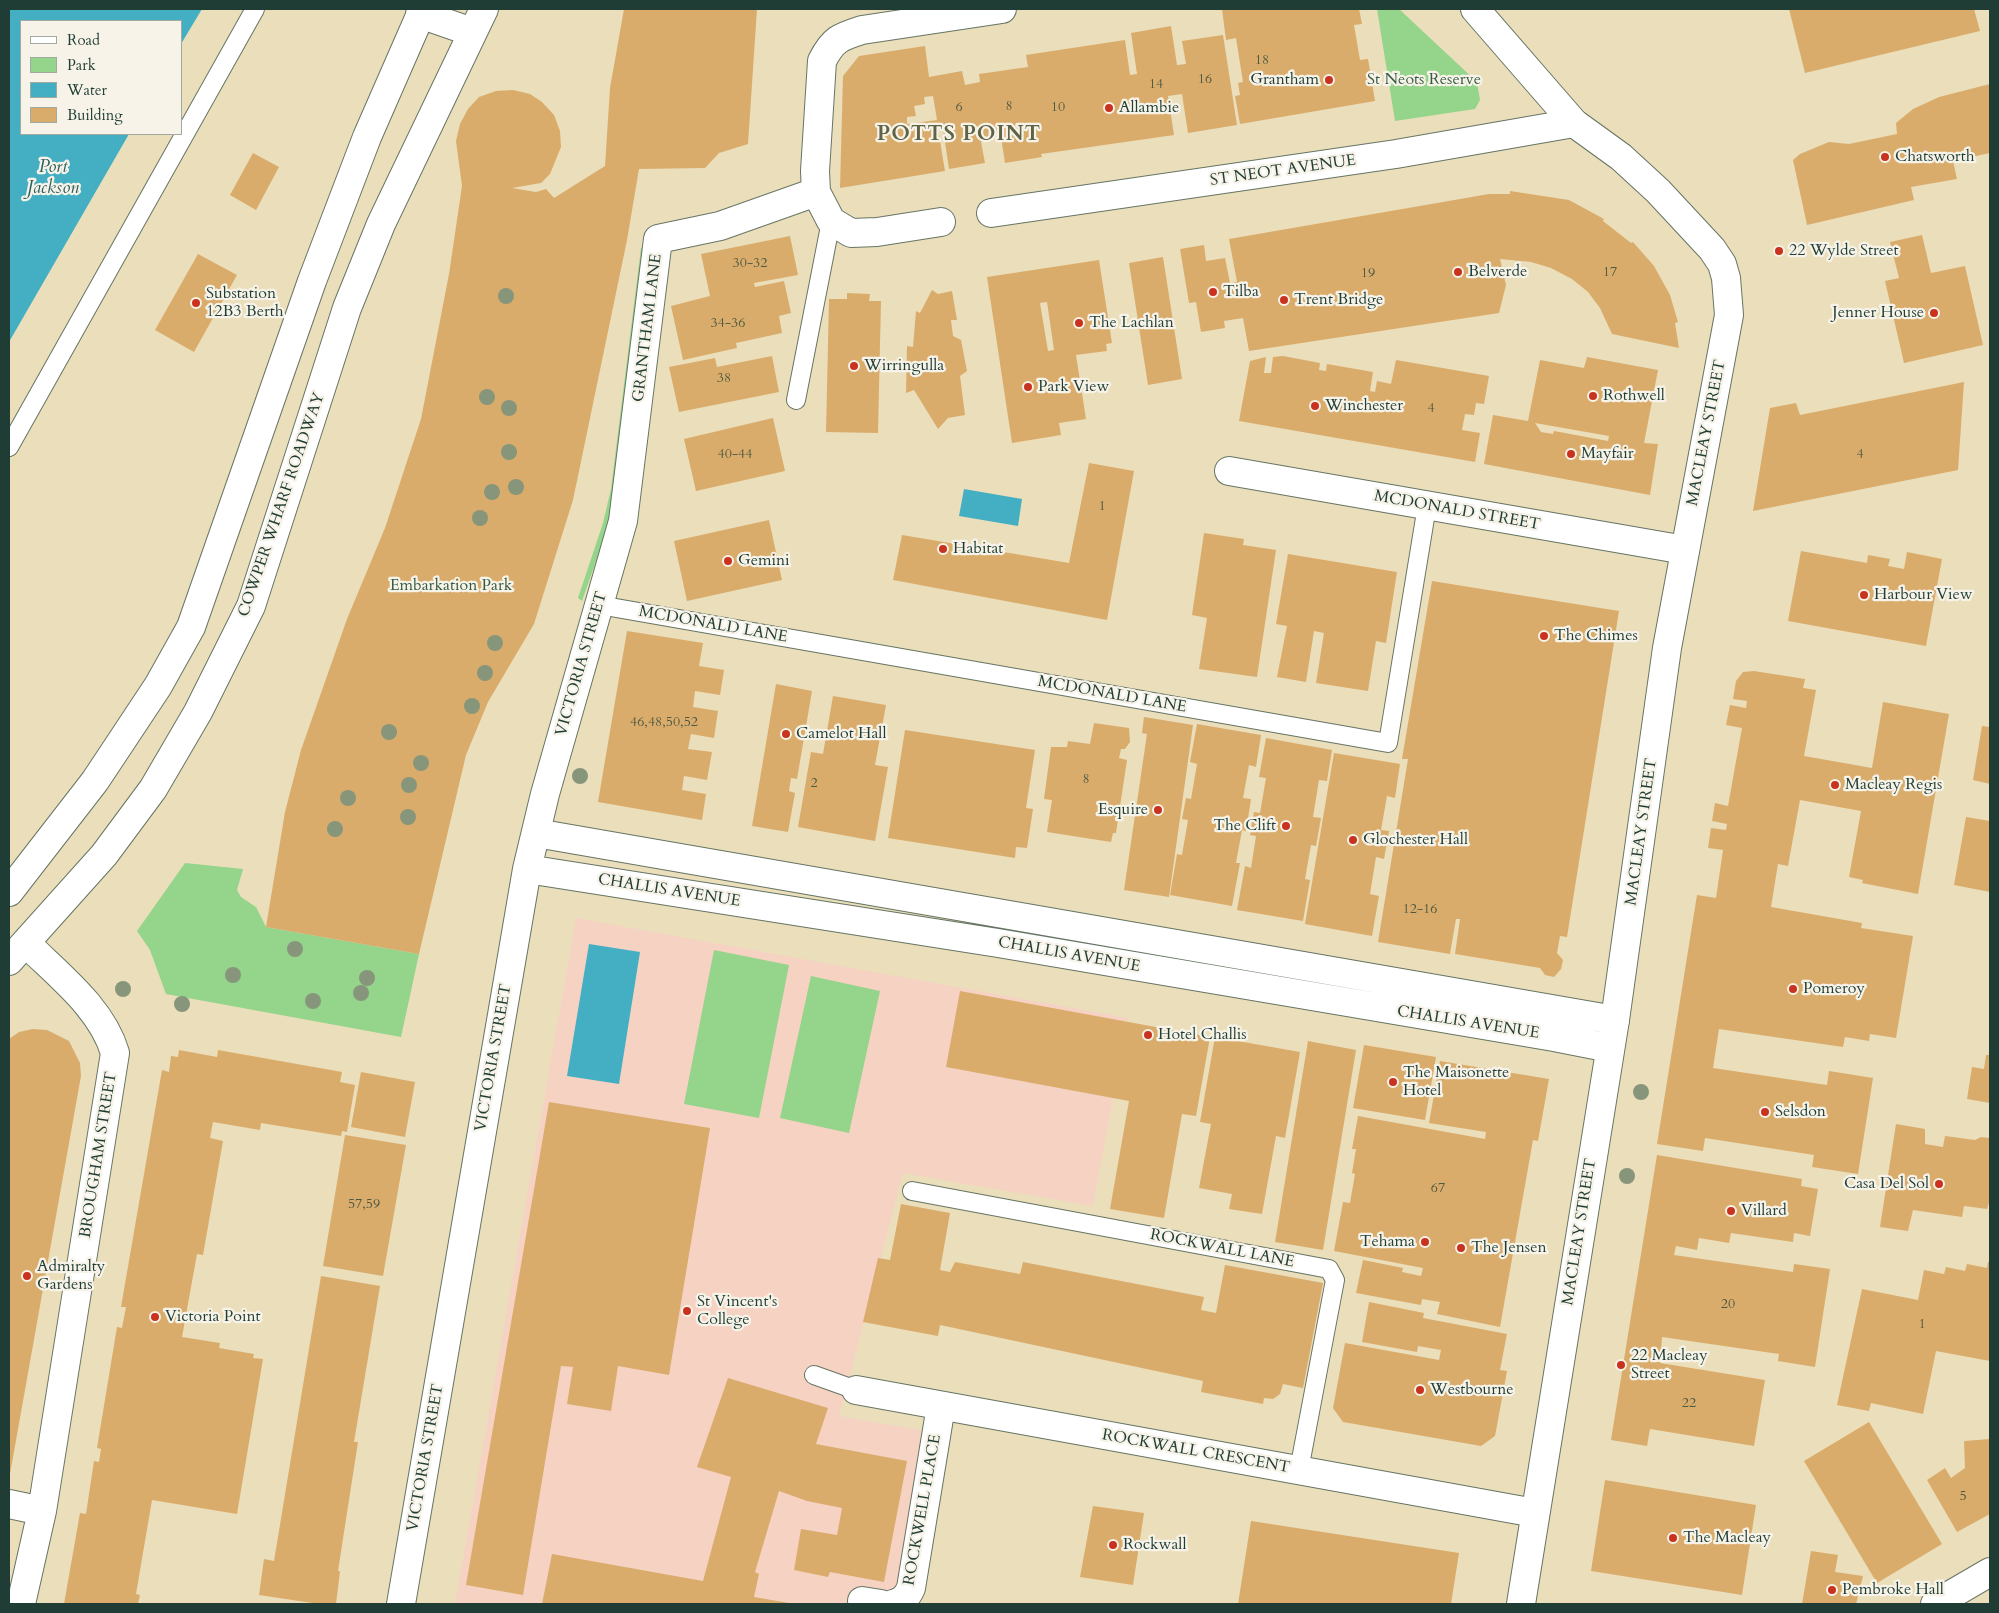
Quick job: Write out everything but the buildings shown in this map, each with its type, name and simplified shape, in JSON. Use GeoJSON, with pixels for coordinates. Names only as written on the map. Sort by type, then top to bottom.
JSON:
{"type":"FeatureCollection","features":[{"type":"Feature","properties":{"kind":"street"},"geometry":{"type":"LineString","coordinates":[[941,222],[877,232],[851,233],[830,221],[816,192],[822,61],[830,45],[841,37],[862,30],[1002,9]]}},
{"type":"Feature","properties":{"kind":"street","name":"MACLEAY STREET"},"geometry":{"type":"LineString","coordinates":[[1475,9],[1574,123],[1621,157],[1677,211],[1712,250],[1722,264],[1726,278],[1729,315],[1667,648],[1615,1020],[1521,1604]]}},
{"type":"Feature","properties":{"kind":"street"},"geometry":{"type":"LineString","coordinates":[[9,892],[95,781],[158,686],[191,627],[312,281],[366,137],[421,12],[478,21]]}},
{"type":"Feature","properties":{"kind":"street","name":"COWPER WHARF ROADWAY"},"geometry":{"type":"LineString","coordinates":[[18,952],[104,855],[153,789],[198,712],[251,606],[347,308],[380,224],[478,21]]}},
{"type":"Feature","properties":{"kind":"street","name":"ST NEOT AVENUE"},"geometry":{"type":"LineString","coordinates":[[990,213],[1396,154],[1574,123]]}},
{"type":"Feature","properties":{"kind":"street","name":"GRANTHAM LANE"},"geometry":{"type":"LineString","coordinates":[[623,521],[658,239],[720,226],[816,192]]}},
{"type":"Feature","properties":{"kind":"street","name":"MCDONALD STREET"},"geometry":{"type":"LineString","coordinates":[[1229,471],[1685,550]]}},
{"type":"Feature","properties":{"kind":"street","name":"VICTORIA STREET"},"geometry":{"type":"LineString","coordinates":[[402,1604],[527,869],[623,521]]}},
{"type":"Feature","properties":{"kind":"street","name":"CHALLIS AVENUE"},"geometry":{"type":"LineString","coordinates":[[536,833],[1615,1020]]}},
{"type":"Feature","properties":{"kind":"street","name":"CHALLIS AVENUE"},"geometry":{"type":"LineString","coordinates":[[527,869],[998,943],[1610,1048]]}},
{"type":"Feature","properties":{"kind":"street","name":"BROUGHAM STREET"},"geometry":{"type":"LineString","coordinates":[[18,952],[98,1018],[110,1037],[115,1053],[42,1510],[21,1604]]}},
{"type":"Feature","properties":{"kind":"street","name":"ROCKWALL CRESCENT"},"geometry":{"type":"LineString","coordinates":[[856,1390],[1535,1513]]}},
{"type":"Feature","properties":{"kind":"street","name":"ROCKWELL PLACE"},"geometry":{"type":"LineString","coordinates":[[892,1604],[901,1601],[907,1596],[911,1588],[941,1406]]}},
{"type":"Feature","properties":{"kind":"street"},"geometry":{"type":"LineString","coordinates":[[9,1504],[42,1510]]}},
{"type":"Feature","properties":{"kind":"street"},"geometry":{"type":"LineString","coordinates":[[1935,1604],[1990,1572]]}},
{"type":"Feature","properties":{"kind":"lane"},"geometry":{"type":"LineString","coordinates":[[9,447],[255,9]]}},
{"type":"Feature","properties":{"kind":"lane"},"geometry":{"type":"LineString","coordinates":[[796,400],[830,221]]}},
{"type":"Feature","properties":{"kind":"lane","name":"MCDONALD LANE"},"geometry":{"type":"LineString","coordinates":[[599,605],[1388,743],[1427,506]]}},
{"type":"Feature","properties":{"kind":"lane"},"geometry":{"type":"LineString","coordinates":[[998,943],[1004,913]]}},
{"type":"Feature","properties":{"kind":"lane","name":"ROCKWALL LANE"},"geometry":{"type":"LineString","coordinates":[[912,1191],[1329,1269],[1335,1280],[1298,1470]]}},
{"type":"Feature","properties":{"kind":"lane"},"geometry":{"type":"LineString","coordinates":[[814,1375],[856,1390]]}},
{"type":"Feature","properties":{"kind":"shaded area","name":"St Vincent's College"},"geometry":{"type":"Polygon","coordinates":[[[576,918],[1128,1018],[1093,1206],[903,1173],[839,1416],[937,1433],[909,1604],[455,1604],[576,918]]]}},
{"type":"Feature","properties":{"kind":"green space","name":"St Neots Reserve"},"geometry":{"type":"Polygon","coordinates":[[[1377,9],[1399,9],[1477,82],[1480,100],[1475,109],[1395,121],[1377,9]]]}},
{"type":"Feature","properties":{"kind":"green space"},"geometry":{"type":"Polygon","coordinates":[[[641,248],[648,248],[609,524],[582,601],[578,598],[603,523],[611,489],[641,248]]]}},
{"type":"Feature","properties":{"kind":"green space"},"geometry":{"type":"Polygon","coordinates":[[[185,863],[243,869],[237,890],[241,897],[256,907],[266,927],[419,954],[401,1037],[166,994],[150,950],[137,931],[185,863]]]}},
{"type":"Feature","properties":{"kind":"green space"},"geometry":{"type":"Polygon","coordinates":[[[714,950],[789,965],[759,1118],[684,1104],[714,950]]]}},
{"type":"Feature","properties":{"kind":"green space"},"geometry":{"type":"Polygon","coordinates":[[[811,976],[880,991],[849,1133],[780,1118],[811,976]]]}},
{"type":"Feature","properties":{"kind":"water","name":"Port Jackson"},"geometry":{"type":"Polygon","coordinates":[[[9,9],[202,9],[182,42],[182,20],[20,20],[20,135],[128,135],[9,342],[9,9]]]}},
{"type":"Feature","properties":{"kind":"water"},"geometry":{"type":"Polygon","coordinates":[[[964,489],[1022,499],[1018,526],[959,516],[964,489]]]}},
{"type":"Feature","properties":{"kind":"water"},"geometry":{"type":"Polygon","coordinates":[[[589,944],[640,952],[619,1084],[567,1076],[589,944]]]}},
{"type":"Feature","properties":{"kind":"place","name":"Grantham"},"geometry":{"type":"Point","coordinates":[1329,80]}},
{"type":"Feature","properties":{"kind":"place","name":"Allambie"},"geometry":{"type":"Point","coordinates":[1109,108]}},
{"type":"Feature","properties":{"kind":"place","name":"Chatsworth"},"geometry":{"type":"Point","coordinates":[1885,157]}},
{"type":"Feature","properties":{"kind":"place","name":"22 Wylde Street"},"geometry":{"type":"Point","coordinates":[1779,251]}},
{"type":"Feature","properties":{"kind":"place","name":"Belverde"},"geometry":{"type":"Point","coordinates":[1458,272]}},
{"type":"Feature","properties":{"kind":"place","name":"Tilba"},"geometry":{"type":"Point","coordinates":[1213,292]}},
{"type":"Feature","properties":{"kind":"place","name":"Trent Bridge"},"geometry":{"type":"Point","coordinates":[1284,300]}},
{"type":"Feature","properties":{"kind":"place","name":"Substation 12B3 Berth"},"geometry":{"type":"Point","coordinates":[196,303]}},
{"type":"Feature","properties":{"kind":"place","name":"Jenner House"},"geometry":{"type":"Point","coordinates":[1934,313]}},
{"type":"Feature","properties":{"kind":"place","name":"The Lachlan"},"geometry":{"type":"Point","coordinates":[1079,323]}},
{"type":"Feature","properties":{"kind":"place","name":"Wirringulla"},"geometry":{"type":"Point","coordinates":[854,366]}},
{"type":"Feature","properties":{"kind":"place","name":"Park View"},"geometry":{"type":"Point","coordinates":[1028,387]}},
{"type":"Feature","properties":{"kind":"place","name":"Rothwell"},"geometry":{"type":"Point","coordinates":[1593,396]}},
{"type":"Feature","properties":{"kind":"place","name":"Winchester"},"geometry":{"type":"Point","coordinates":[1315,406]}},
{"type":"Feature","properties":{"kind":"place","name":"Mayfair"},"geometry":{"type":"Point","coordinates":[1571,454]}},
{"type":"Feature","properties":{"kind":"place","name":"Habitat"},"geometry":{"type":"Point","coordinates":[943,549]}},
{"type":"Feature","properties":{"kind":"place","name":"Gemini"},"geometry":{"type":"Point","coordinates":[728,561]}},
{"type":"Feature","properties":{"kind":"place","name":"Harbour View"},"geometry":{"type":"Point","coordinates":[1864,595]}},
{"type":"Feature","properties":{"kind":"place","name":"The Chimes"},"geometry":{"type":"Point","coordinates":[1544,636]}},
{"type":"Feature","properties":{"kind":"place","name":"Camelot Hall"},"geometry":{"type":"Point","coordinates":[786,734]}},
{"type":"Feature","properties":{"kind":"place","name":"Macleay Regis"},"geometry":{"type":"Point","coordinates":[1835,785]}},
{"type":"Feature","properties":{"kind":"place","name":"Esquire"},"geometry":{"type":"Point","coordinates":[1158,810]}},
{"type":"Feature","properties":{"kind":"place","name":"The Clift"},"geometry":{"type":"Point","coordinates":[1286,826]}},
{"type":"Feature","properties":{"kind":"place","name":"Glochester Hall"},"geometry":{"type":"Point","coordinates":[1353,840]}},
{"type":"Feature","properties":{"kind":"place","name":"Pomeroy"},"geometry":{"type":"Point","coordinates":[1793,989]}},
{"type":"Feature","properties":{"kind":"place","name":"Hotel Challis"},"geometry":{"type":"Point","coordinates":[1148,1035]}},
{"type":"Feature","properties":{"kind":"place","name":"The Maisonette Hotel"},"geometry":{"type":"Point","coordinates":[1393,1082]}},
{"type":"Feature","properties":{"kind":"place","name":"Selsdon"},"geometry":{"type":"Point","coordinates":[1765,1112]}},
{"type":"Feature","properties":{"kind":"place","name":"Casa Del Sol"},"geometry":{"type":"Point","coordinates":[1939,1184]}},
{"type":"Feature","properties":{"kind":"place","name":"Villard"},"geometry":{"type":"Point","coordinates":[1731,1211]}},
{"type":"Feature","properties":{"kind":"place","name":"Tehama"},"geometry":{"type":"Point","coordinates":[1425,1242]}},
{"type":"Feature","properties":{"kind":"place","name":"The Jensen"},"geometry":{"type":"Point","coordinates":[1461,1248]}},
{"type":"Feature","properties":{"kind":"place","name":"Admiralty Gardens"},"geometry":{"type":"Point","coordinates":[27,1276]}},
{"type":"Feature","properties":{"kind":"place","name":"St Vincent's College"},"geometry":{"type":"Point","coordinates":[687,1311]}},
{"type":"Feature","properties":{"kind":"place","name":"Victoria Point"},"geometry":{"type":"Point","coordinates":[155,1317]}},
{"type":"Feature","properties":{"kind":"place","name":"22 Macleay Street"},"geometry":{"type":"Point","coordinates":[1621,1365]}},
{"type":"Feature","properties":{"kind":"place","name":"Westbourne"},"geometry":{"type":"Point","coordinates":[1420,1390]}},
{"type":"Feature","properties":{"kind":"place","name":"The Macleay"},"geometry":{"type":"Point","coordinates":[1673,1538]}},
{"type":"Feature","properties":{"kind":"place","name":"Rockwall"},"geometry":{"type":"Point","coordinates":[1113,1545]}},
{"type":"Feature","properties":{"kind":"place","name":"Pembroke Hall"},"geometry":{"type":"Point","coordinates":[1832,1590]}},
{"type":"Feature","properties":{"kind":"district","name":"POTTS POINT"},"geometry":{"type":"Point","coordinates":[959,135]}},
{"type":"Feature","properties":{"kind":"park label","name":"Embarkation Park"},"geometry":{"type":"Point","coordinates":[451,586]}}]}
